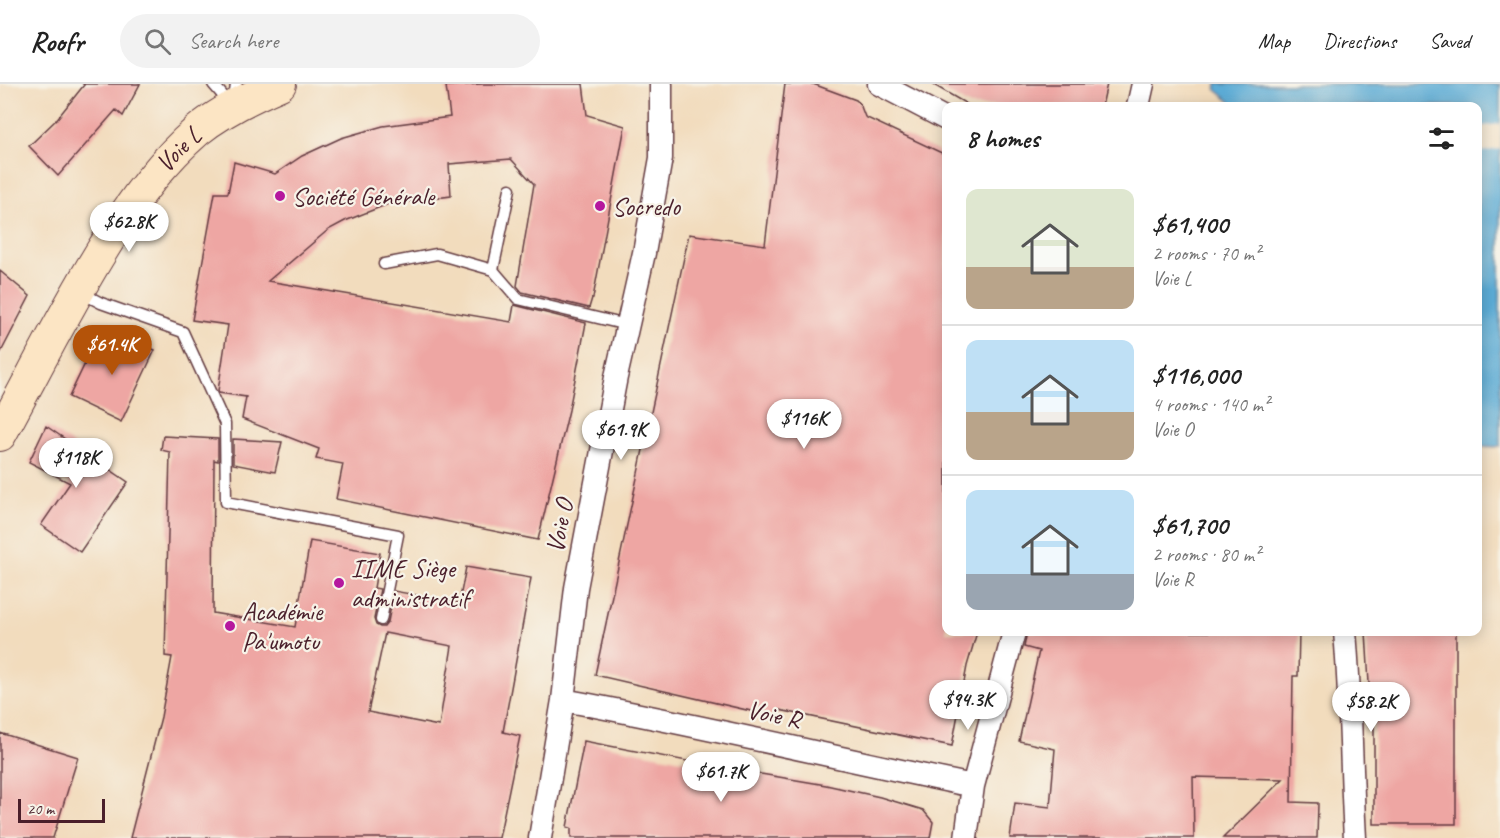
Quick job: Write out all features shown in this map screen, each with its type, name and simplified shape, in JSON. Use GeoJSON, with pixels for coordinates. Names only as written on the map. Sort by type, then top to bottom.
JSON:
{"type":"FeatureCollection","features":[{"type":"Feature","properties":{"kind":"street","name":"Voie L"},"geometry":{"type":"LineString","coordinates":[[0,435],[76,291],[136,198],[164,163],[198,130],[228,92],[280,84]]}},
{"type":"Feature","properties":{"kind":"street","name":"Voie O"},"geometry":{"type":"LineString","coordinates":[[540,838],[563,700],[576,588],[661,158],[661,84]]}},
{"type":"Feature","properties":{"kind":"street"},"geometry":{"type":"LineString","coordinates":[[879,84],[942,117]]}},
{"type":"Feature","properties":{"kind":"street"},"geometry":{"type":"LineString","coordinates":[[1139,102],[1143,84]]}},
{"type":"Feature","properties":{"kind":"street"},"geometry":{"type":"LineString","coordinates":[[966,838],[973,786],[1013,636]]}},
{"type":"Feature","properties":{"kind":"street"},"geometry":{"type":"LineString","coordinates":[[1345,636],[1350,694],[1355,838]]}},
{"type":"Feature","properties":{"kind":"street","name":"Voie R"},"geometry":{"type":"LineString","coordinates":[[563,700],[681,722],[973,786]]}},
{"type":"Feature","properties":{"kind":"lane"},"geometry":{"type":"LineString","coordinates":[[493,270],[510,189]]}},
{"type":"Feature","properties":{"kind":"lane"},"geometry":{"type":"LineString","coordinates":[[384,264],[437,254],[493,270],[518,299],[627,325]]}},
{"type":"Feature","properties":{"kind":"lane"},"geometry":{"type":"LineString","coordinates":[[76,291],[101,303],[183,332],[225,424],[226,502],[398,535],[381,620]]}},
{"type":"Feature","properties":{"kind":"water"},"geometry":{"type":"Polygon","coordinates":[[[1217,84],[1500,84],[1500,447],[1482,446],[1482,102],[1231,102],[1216,90],[1217,84]]]}},
{"type":"Feature","properties":{"kind":"pier"},"geometry":{"type":"Polygon","coordinates":[[[1500,124],[1500,149],[1482,151],[1482,126],[1500,124]]]}},
{"type":"Feature","properties":{"kind":"building"},"geometry":{"type":"Polygon","coordinates":[[[83,84],[140,84],[123,116],[116,110],[58,176],[29,146],[56,120],[83,84]]]}},
{"type":"Feature","properties":{"kind":"building"},"geometry":{"type":"Polygon","coordinates":[[[583,84],[587,115],[625,126],[593,298],[589,308],[522,292],[517,286],[534,184],[511,159],[449,164],[451,196],[388,204],[345,221],[328,230],[268,281],[511,322],[514,305],[586,323],[569,410],[538,540],[336,499],[343,464],[316,459],[319,449],[242,419],[246,397],[218,391],[228,325],[192,320],[215,193],[228,193],[234,162],[275,174],[302,156],[341,138],[383,126],[450,117],[446,86],[583,84]]]}},
{"type":"Feature","properties":{"kind":"building"},"geometry":{"type":"Polygon","coordinates":[[[785,84],[813,84],[856,100],[865,117],[942,153],[942,636],[976,636],[967,666],[952,746],[779,710],[777,717],[595,675],[689,234],[765,245],[785,84]]]}},
{"type":"Feature","properties":{"kind":"building"},"geometry":{"type":"Polygon","coordinates":[[[932,84],[1107,84],[1103,102],[963,102],[932,84]]]}},
{"type":"Feature","properties":{"kind":"building"},"geometry":{"type":"Polygon","coordinates":[[[0,271],[30,296],[0,354],[0,271]]]}},
{"type":"Feature","properties":{"kind":"building"},"geometry":{"type":"Polygon","coordinates":[[[107,332],[155,350],[121,422],[69,397],[92,349],[98,351],[107,332]]]}},
{"type":"Feature","properties":{"kind":"building"},"geometry":{"type":"Polygon","coordinates":[[[46,426],[128,482],[80,552],[41,525],[70,483],[29,462],[46,426]]]}},
{"type":"Feature","properties":{"kind":"building"},"geometry":{"type":"Polygon","coordinates":[[[163,436],[218,439],[218,461],[214,460],[213,613],[295,627],[310,541],[380,553],[374,588],[380,589],[374,619],[376,625],[380,627],[384,627],[388,622],[394,591],[459,603],[466,567],[531,578],[503,732],[520,736],[499,838],[130,838],[161,717],[172,657],[165,656],[170,452],[161,450],[163,436]],[[385,633],[368,712],[439,726],[452,646],[385,633]]]}},
{"type":"Feature","properties":{"kind":"building"},"geometry":{"type":"Polygon","coordinates":[[[233,439],[282,442],[275,472],[233,464],[233,439]]]}},
{"type":"Feature","properties":{"kind":"building"},"geometry":{"type":"Polygon","coordinates":[[[1026,636],[1299,636],[1298,676],[1293,676],[1291,802],[1318,803],[1317,838],[1223,838],[1283,779],[1193,777],[1194,838],[1010,838],[1015,803],[1050,807],[1055,749],[1019,741],[1039,651],[1024,647],[1026,636]]]}},
{"type":"Feature","properties":{"kind":"building"},"geometry":{"type":"Polygon","coordinates":[[[1366,636],[1456,636],[1456,824],[1374,824],[1374,717],[1371,717],[1366,636]]]}},
{"type":"Feature","properties":{"kind":"building"},"geometry":{"type":"Polygon","coordinates":[[[0,733],[78,757],[53,838],[0,838],[0,733]]]}},
{"type":"Feature","properties":{"kind":"building"},"geometry":{"type":"Polygon","coordinates":[[[584,741],[702,764],[703,760],[761,774],[880,797],[923,810],[933,822],[930,838],[571,838],[571,828],[567,827],[584,741]]]}},
{"type":"Feature","properties":{"kind":"place","name":"Société Générale"},"geometry":{"type":"Point","coordinates":[280,196]}},
{"type":"Feature","properties":{"kind":"place","name":"Socredo"},"geometry":{"type":"Point","coordinates":[600,206]}},
{"type":"Feature","properties":{"kind":"place","name":"IIME Siège administratif"},"geometry":{"type":"Point","coordinates":[339,583]}},
{"type":"Feature","properties":{"kind":"place","name":"Académie Pa'umotu"},"geometry":{"type":"Point","coordinates":[230,626]}}]}
